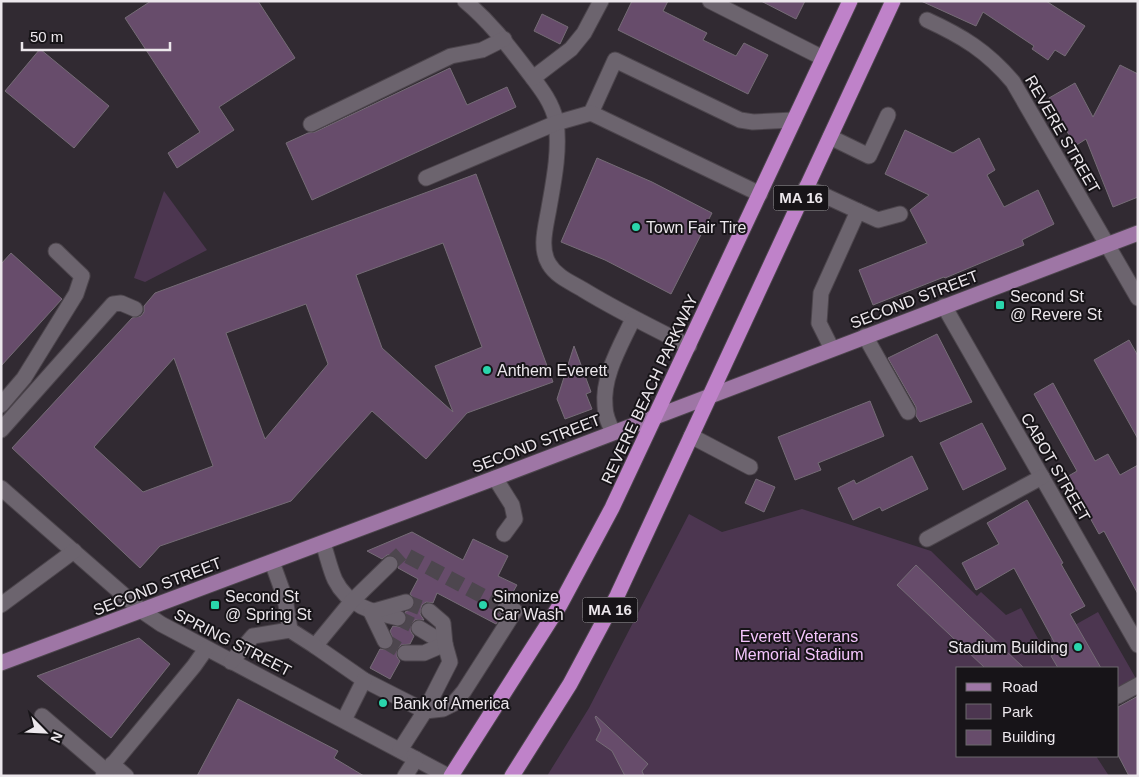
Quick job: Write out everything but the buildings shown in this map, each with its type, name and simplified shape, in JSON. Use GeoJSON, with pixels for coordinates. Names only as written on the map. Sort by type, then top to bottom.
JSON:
{"type":"FeatureCollection","features":[{"type":"Feature","properties":{"kind":"highway","name":"REVERE BEACH PARKWAY"},"geometry":{"type":"LineString","coordinates":[[450,776],[576,577],[612,508],[657,416],[850,1]]}},
{"type":"Feature","properties":{"kind":"highway","name":"MA 16"},"geometry":{"type":"LineString","coordinates":[[512,776],[566,691],[598,633],[893,1]]}},
{"type":"Feature","properties":{"kind":"main road","name":"SECOND STREET"},"geometry":{"type":"LineString","coordinates":[[1,663],[495,478],[1138,233]]}},
{"type":"Feature","properties":{"kind":"street"},"geometry":{"type":"LineString","coordinates":[[465,1],[488,21],[504,40],[547,97],[554,114],[557,161],[544,240],[545,255],[548,263],[558,275],[633,318],[689,346]]}},
{"type":"Feature","properties":{"kind":"street"},"geometry":{"type":"LineString","coordinates":[[533,78],[577,42],[589,25],[601,1]]}},
{"type":"Feature","properties":{"kind":"street"},"geometry":{"type":"LineString","coordinates":[[710,1],[823,58]]}},
{"type":"Feature","properties":{"kind":"street","name":"REVERE STREET"},"geometry":{"type":"LineString","coordinates":[[927,20],[980,48],[1013,82],[1138,298]]}},
{"type":"Feature","properties":{"kind":"street"},"geometry":{"type":"LineString","coordinates":[[311,124],[451,56],[482,50],[504,40]]}},
{"type":"Feature","properties":{"kind":"street"},"geometry":{"type":"LineString","coordinates":[[592,113],[615,60],[740,120],[753,122],[794,120]]}},
{"type":"Feature","properties":{"kind":"street"},"geometry":{"type":"LineString","coordinates":[[426,178],[556,123],[592,113],[760,194]]}},
{"type":"Feature","properties":{"kind":"street"},"geometry":{"type":"LineString","coordinates":[[830,137],[869,156],[888,114]]}},
{"type":"Feature","properties":{"kind":"street"},"geometry":{"type":"LineString","coordinates":[[806,187],[878,220],[900,214]]}},
{"type":"Feature","properties":{"kind":"street"},"geometry":{"type":"LineString","coordinates":[[832,349],[819,323],[821,292],[858,211]]}},
{"type":"Feature","properties":{"kind":"street"},"geometry":{"type":"LineString","coordinates":[[1,405],[24,378],[76,294],[82,276],[56,251]]}},
{"type":"Feature","properties":{"kind":"street"},"geometry":{"type":"LineString","coordinates":[[1,430],[113,304],[121,303],[135,309]]}},
{"type":"Feature","properties":{"kind":"street","name":"CABOT STREET"},"geometry":{"type":"LineString","coordinates":[[944,306],[1138,645]]}},
{"type":"Feature","properties":{"kind":"street"},"geometry":{"type":"LineString","coordinates":[[613,432],[605,407],[606,388],[612,364],[633,318]]}},
{"type":"Feature","properties":{"kind":"street"},"geometry":{"type":"LineString","coordinates":[[866,336],[908,412]]}},
{"type":"Feature","properties":{"kind":"street"},"geometry":{"type":"LineString","coordinates":[[691,436],[750,467]]}},
{"type":"Feature","properties":{"kind":"street"},"geometry":{"type":"LineString","coordinates":[[928,539],[1042,477]]}},
{"type":"Feature","properties":{"kind":"street"},"geometry":{"type":"LineString","coordinates":[[495,478],[512,505],[515,519],[504,534]]}},
{"type":"Feature","properties":{"kind":"street","name":"SPRING STREET"},"geometry":{"type":"LineString","coordinates":[[1,488],[142,611],[161,624],[450,776]]}},
{"type":"Feature","properties":{"kind":"street"},"geometry":{"type":"LineString","coordinates":[[323,542],[336,581],[352,601],[371,612],[398,618]]}},
{"type":"Feature","properties":{"kind":"street"},"geometry":{"type":"LineString","coordinates":[[1,605],[74,551]]}},
{"type":"Feature","properties":{"kind":"street"},"geometry":{"type":"LineString","coordinates":[[272,562],[286,598],[290,630]]}},
{"type":"Feature","properties":{"kind":"street"},"geometry":{"type":"LineString","coordinates":[[315,646],[352,601],[390,564]]}},
{"type":"Feature","properties":{"kind":"street"},"geometry":{"type":"LineString","coordinates":[[371,612],[406,602]]}},
{"type":"Feature","properties":{"kind":"street"},"geometry":{"type":"LineString","coordinates":[[231,662],[254,636],[290,630],[364,680],[425,711],[443,709],[453,704],[464,691],[515,611],[505,608]]}},
{"type":"Feature","properties":{"kind":"street"},"geometry":{"type":"LineString","coordinates":[[400,750],[425,711],[450,662],[445,644],[443,623],[429,611]]}},
{"type":"Feature","properties":{"kind":"street"},"geometry":{"type":"LineString","coordinates":[[371,612],[385,640]]}},
{"type":"Feature","properties":{"kind":"street"},"geometry":{"type":"LineString","coordinates":[[419,628],[445,644]]}},
{"type":"Feature","properties":{"kind":"street"},"geometry":{"type":"LineString","coordinates":[[405,653],[424,653],[445,644]]}},
{"type":"Feature","properties":{"kind":"street"},"geometry":{"type":"LineString","coordinates":[[107,770],[206,649]]}},
{"type":"Feature","properties":{"kind":"street"},"geometry":{"type":"LineString","coordinates":[[344,720],[364,680]]}},
{"type":"Feature","properties":{"kind":"street"},"geometry":{"type":"LineString","coordinates":[[1119,695],[1138,685]]}},
{"type":"Feature","properties":{"kind":"street"},"geometry":{"type":"LineString","coordinates":[[42,716],[107,770],[126,776]]}},
{"type":"Feature","properties":{"kind":"street"},"geometry":{"type":"LineString","coordinates":[[405,776],[416,759]]}},
{"type":"Feature","properties":{"kind":"green space"},"geometry":{"type":"Polygon","coordinates":[[[164,191],[207,250],[145,282],[134,278],[164,191]]]}},
{"type":"Feature","properties":{"kind":"green space","name":"Everett Veterans Memorial Stadium"},"geometry":{"type":"Polygon","coordinates":[[[802,509],[931,551],[977,596],[981,592],[1006,615],[1021,608],[1041,644],[1098,612],[1138,682],[1138,694],[1119,704],[1119,667],[956,667],[956,757],[1097,757],[1109,776],[547,776],[589,708],[689,514],[722,532],[802,509]]]}},
{"type":"Feature","properties":{"kind":"tunnel"},"geometry":{"type":"LineString","coordinates":[[390,564],[402,553],[505,608]]}},
{"type":"Feature","properties":{"kind":"tunnel"},"geometry":{"type":"LineString","coordinates":[[406,602],[429,611]]}},
{"type":"Feature","properties":{"kind":"tunnel"},"geometry":{"type":"LineString","coordinates":[[398,618],[419,628]]}},
{"type":"Feature","properties":{"kind":"tunnel"},"geometry":{"type":"LineString","coordinates":[[385,641],[405,653]]}},
{"type":"Feature","properties":{"kind":"place","name":"Town Fair Tire"},"geometry":{"type":"Point","coordinates":[636,227]}},
{"type":"Feature","properties":{"kind":"place","name":"Second St @ Revere St"},"geometry":{"type":"Point","coordinates":[1000,305]}},
{"type":"Feature","properties":{"kind":"place","name":"Anthem Everett"},"geometry":{"type":"Point","coordinates":[487,370]}},
{"type":"Feature","properties":{"kind":"place","name":"Second St @ Spring St"},"geometry":{"type":"Point","coordinates":[215,605]}},
{"type":"Feature","properties":{"kind":"place","name":"Simonize Car Wash"},"geometry":{"type":"Point","coordinates":[483,605]}},
{"type":"Feature","properties":{"kind":"place","name":"Stadium Building"},"geometry":{"type":"Point","coordinates":[1078,647]}},
{"type":"Feature","properties":{"kind":"place","name":"Bank of America"},"geometry":{"type":"Point","coordinates":[383,703]}}]}
